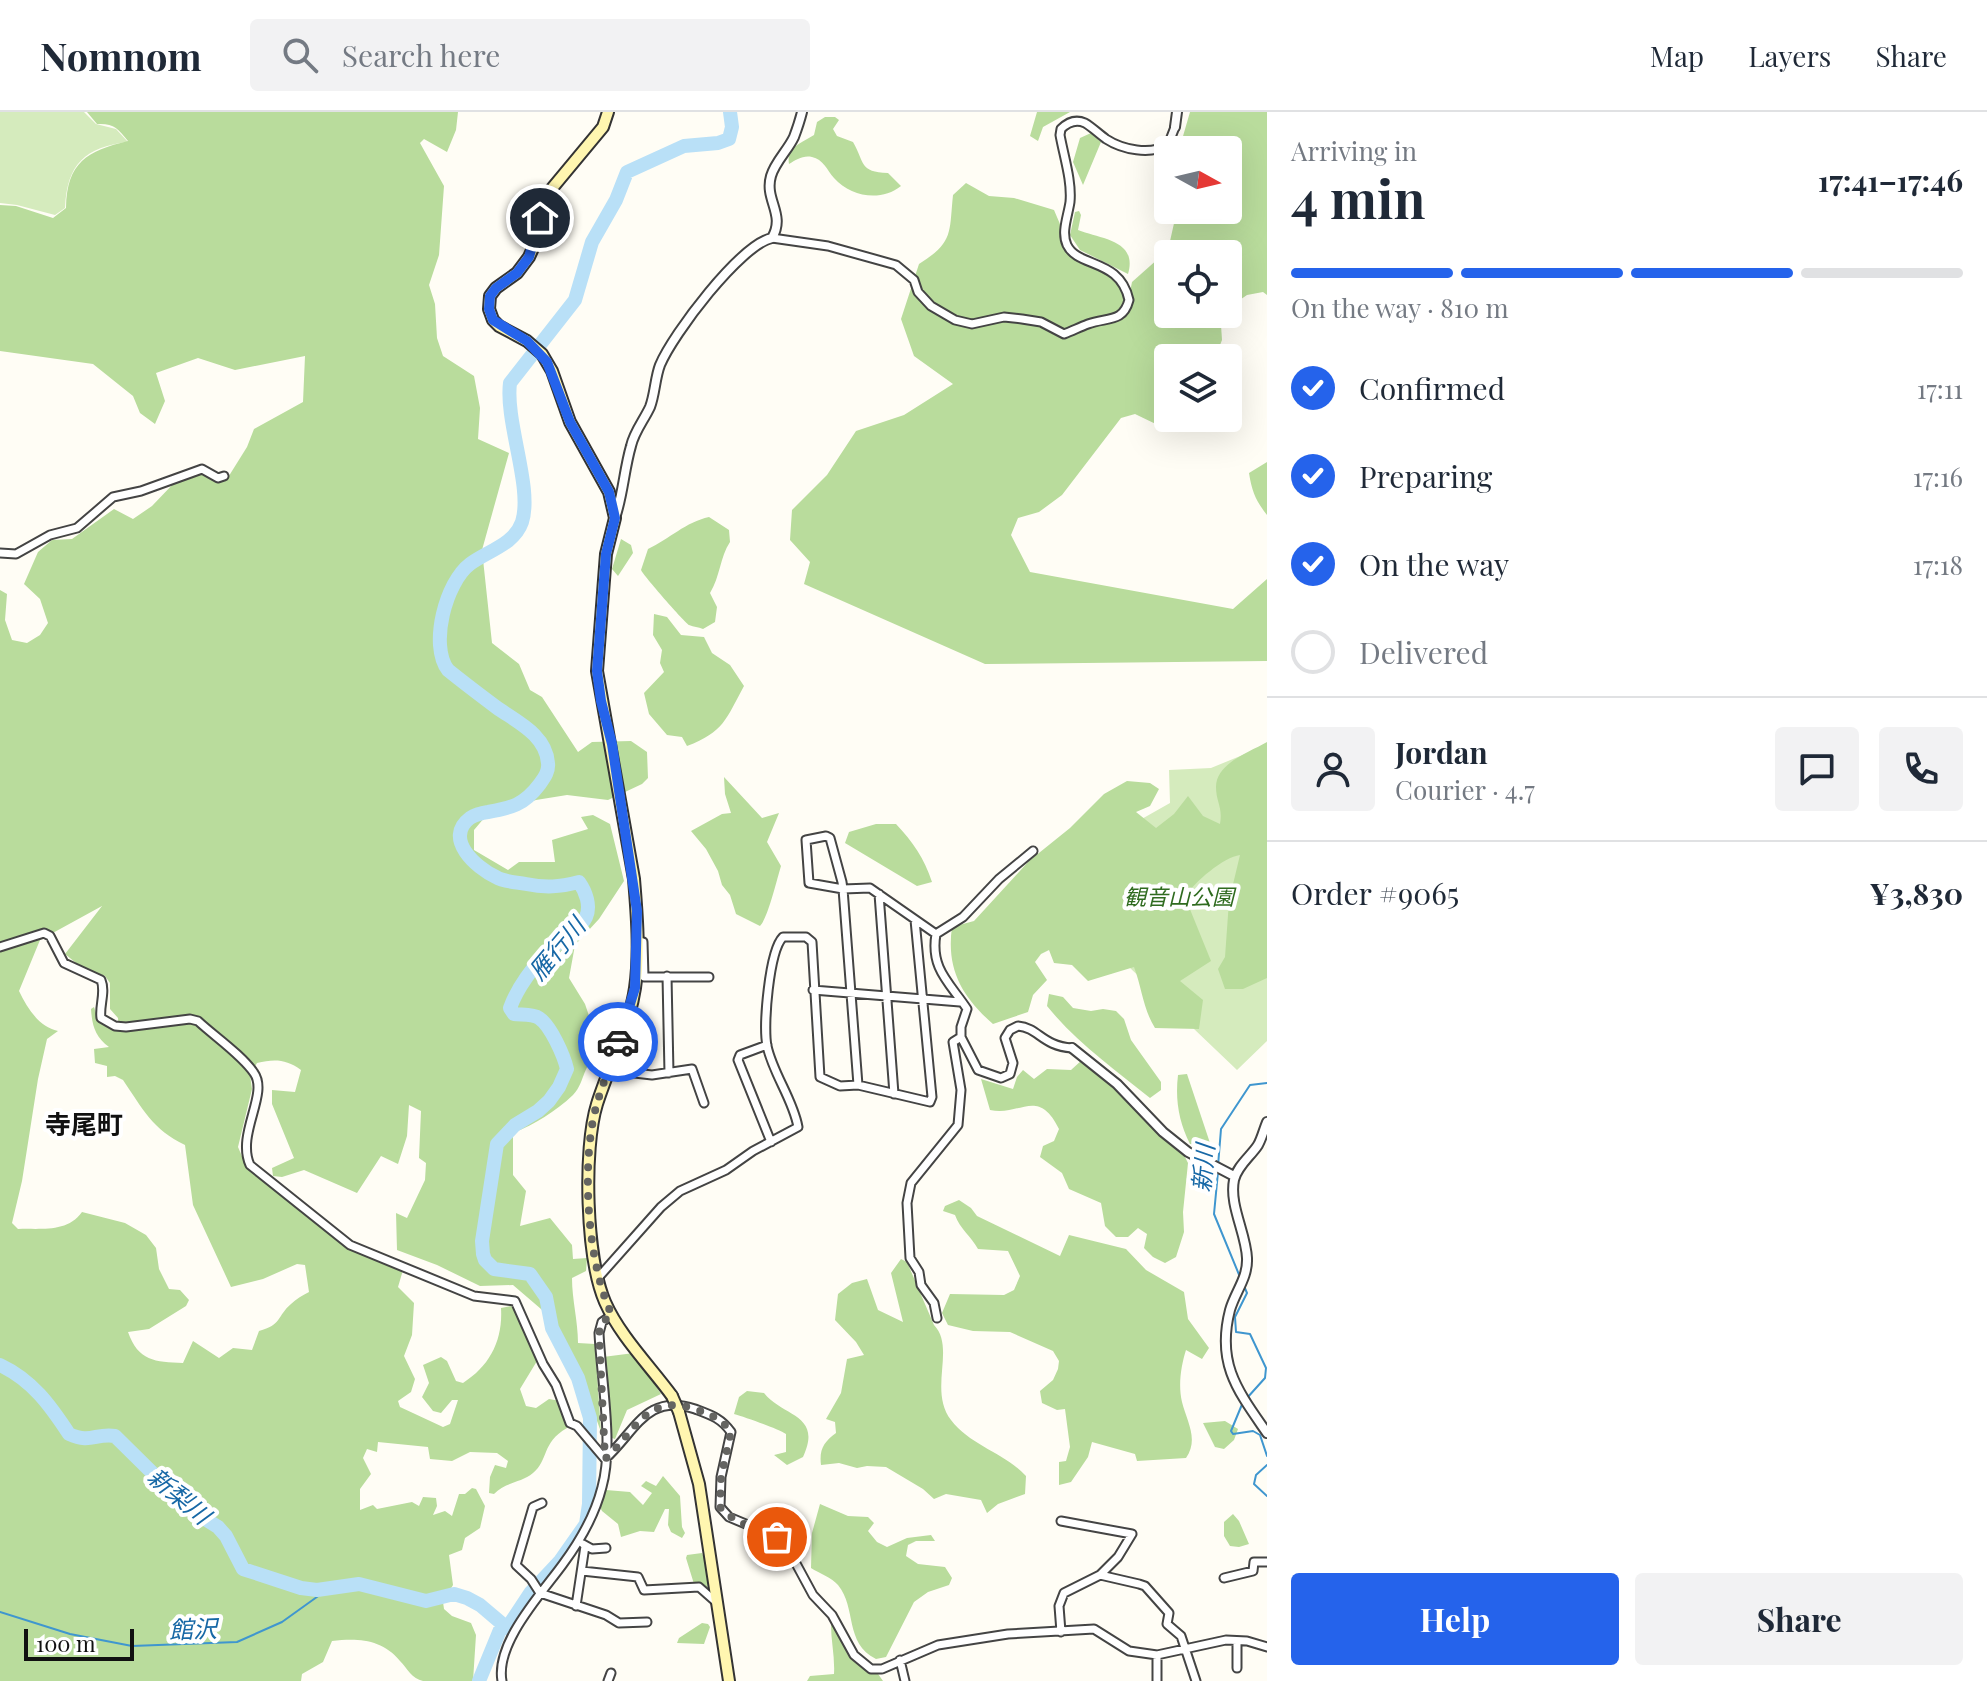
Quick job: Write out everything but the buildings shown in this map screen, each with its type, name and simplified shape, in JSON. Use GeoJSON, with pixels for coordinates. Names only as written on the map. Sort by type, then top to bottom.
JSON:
{"type":"FeatureCollection","features":[{"type":"Feature","properties":{"kind":"main road"},"geometry":{"type":"LineString","coordinates":[[608,112],[603,127],[549,192],[543,204],[534,246],[524,266],[490,296],[489,309],[493,320],[542,354],[552,371],[570,422],[609,492],[615,518],[606,554],[597,671],[634,879],[637,941],[632,1003],[596,1107],[587,1162],[597,1279],[612,1315],[672,1396],[679,1412],[699,1484],[729,1681]]}},
{"type":"Feature","properties":{"kind":"street"},"geometry":{"type":"LineString","coordinates":[[772,238],[778,223],[772,201],[771,175],[794,137],[802,112]]}},
{"type":"Feature","properties":{"kind":"street"},"geometry":{"type":"LineString","coordinates":[[615,518],[631,442],[652,402],[659,368],[669,346],[727,270],[744,253],[772,238],[828,246],[896,265],[914,280],[918,292],[931,306],[955,320],[972,324],[1004,317],[1041,322],[1064,334],[1090,323],[1119,318],[1129,300],[1118,276],[1067,246],[1064,234],[1070,190],[1061,129],[1077,121],[1085,123],[1110,141],[1132,149],[1160,150],[1168,145],[1177,112]]}},
{"type":"Feature","properties":{"kind":"street"},"geometry":{"type":"LineString","coordinates":[[0,553],[16,554],[50,535],[77,528],[113,497],[141,491],[202,469],[218,478],[224,476]]}},
{"type":"Feature","properties":{"kind":"street"},"geometry":{"type":"LineString","coordinates":[[858,1085],[843,889],[830,838],[808,838],[809,883],[843,889],[866,887],[936,934]]}},
{"type":"Feature","properties":{"kind":"street"},"geometry":{"type":"LineString","coordinates":[[936,934],[963,917],[999,879],[1033,851]]}},
{"type":"Feature","properties":{"kind":"street"},"geometry":{"type":"LineString","coordinates":[[879,894],[894,1094]]}},
{"type":"Feature","properties":{"kind":"street"},"geometry":{"type":"LineString","coordinates":[[597,1279],[670,1199],[796,1130],[798,1124],[767,1045],[770,972],[783,937],[811,939],[820,1077],[840,1086],[858,1085],[927,1102],[931,1100],[915,920]]}},
{"type":"Feature","properties":{"kind":"street"},"geometry":{"type":"LineString","coordinates":[[0,947],[44,933],[50,936],[64,963],[101,980],[101,1018],[115,1026],[190,1019],[198,1021],[257,1077],[258,1093],[245,1142],[250,1165],[350,1245],[474,1296],[515,1301],[543,1364],[556,1385],[570,1423],[593,1442],[605,1459]]}},
{"type":"Feature","properties":{"kind":"street"},"geometry":{"type":"LineString","coordinates":[[936,934],[934,959],[967,1009],[961,1037],[975,1068],[1001,1078],[1010,1074],[1013,1069],[1006,1043],[1007,1034],[1018,1026],[1030,1029],[1055,1047],[1072,1048],[1117,1084],[1163,1132],[1188,1152],[1234,1176]]}},
{"type":"Feature","properties":{"kind":"street"},"geometry":{"type":"LineString","coordinates":[[637,941],[643,942],[644,977],[709,977]]}},
{"type":"Feature","properties":{"kind":"street"},"geometry":{"type":"LineString","coordinates":[[667,976],[669,1073]]}},
{"type":"Feature","properties":{"kind":"street"},"geometry":{"type":"LineString","coordinates":[[813,990],[960,1002]]}},
{"type":"Feature","properties":{"kind":"street"},"geometry":{"type":"LineString","coordinates":[[937,1318],[934,1303],[921,1285],[919,1272],[910,1258],[907,1203],[911,1183],[958,1125],[961,1090],[953,1042],[961,1037]]}},
{"type":"Feature","properties":{"kind":"street"},"geometry":{"type":"LineString","coordinates":[[767,1045],[738,1056],[771,1142]]}},
{"type":"Feature","properties":{"kind":"street"},"geometry":{"type":"LineString","coordinates":[[608,1070],[652,1075],[692,1069],[704,1103]]}},
{"type":"Feature","properties":{"kind":"street"},"geometry":{"type":"LineString","coordinates":[[1267,1122],[1259,1143],[1234,1176],[1233,1189],[1247,1259],[1243,1284],[1230,1308],[1226,1343],[1227,1362],[1236,1387],[1267,1433]]}},
{"type":"Feature","properties":{"kind":"street"},"geometry":{"type":"LineString","coordinates":[[576,1606],[583,1542],[603,1484],[605,1459],[599,1333],[602,1322],[612,1315]]}},
{"type":"Feature","properties":{"kind":"street"},"geometry":{"type":"LineString","coordinates":[[605,1459],[648,1411],[668,1404],[679,1404],[720,1418],[731,1432],[721,1477],[720,1507],[729,1517],[777,1537],[786,1545],[813,1595],[832,1615],[854,1655],[871,1669],[882,1669],[938,1645],[1008,1634],[1094,1629],[1129,1651],[1157,1655],[1226,1640],[1267,1647]]}},
{"type":"Feature","properties":{"kind":"street"},"geometry":{"type":"LineString","coordinates":[[542,1503],[533,1507],[516,1565],[538,1590],[606,1615],[619,1623],[647,1622]]}},
{"type":"Feature","properties":{"kind":"street"},"geometry":{"type":"LineString","coordinates":[[1061,1521],[1132,1534],[1118,1557],[1100,1575],[1064,1593],[1059,1606],[1061,1632]]}},
{"type":"Feature","properties":{"kind":"street"},"geometry":{"type":"LineString","coordinates":[[583,1542],[592,1549],[606,1548]]}},
{"type":"Feature","properties":{"kind":"street"},"geometry":{"type":"LineString","coordinates":[[502,1681],[500,1667],[524,1614],[538,1590],[583,1542]]}},
{"type":"Feature","properties":{"kind":"street"},"geometry":{"type":"LineString","coordinates":[[1224,1578],[1253,1571],[1254,1562],[1267,1562]]}},
{"type":"Feature","properties":{"kind":"street"},"geometry":{"type":"LineString","coordinates":[[582,1571],[638,1577],[644,1590],[699,1587],[716,1602]]}},
{"type":"Feature","properties":{"kind":"street"},"geometry":{"type":"LineString","coordinates":[[1100,1575],[1145,1586],[1169,1613],[1167,1624],[1181,1636],[1196,1681]]}},
{"type":"Feature","properties":{"kind":"street"},"geometry":{"type":"LineString","coordinates":[[1237,1641],[1237,1668]]}},
{"type":"Feature","properties":{"kind":"street"},"geometry":{"type":"LineString","coordinates":[[1157,1655],[1157,1680]]}},
{"type":"Feature","properties":{"kind":"street"},"geometry":{"type":"LineString","coordinates":[[900,1660],[905,1681]]}},
{"type":"Feature","properties":{"kind":"green space"},"geometry":{"type":"Polygon","coordinates":[[[0,112],[84,112],[96,124],[116,129],[128,142],[100,148],[81,160],[70,180],[65,208],[55,215],[0,203],[0,112]]]}},
{"type":"Feature","properties":{"kind":"green space"},"geometry":{"type":"Polygon","coordinates":[[[87,112],[458,112],[456,130],[447,152],[424,139],[420,143],[444,186],[439,255],[429,285],[435,304],[437,338],[443,356],[474,376],[480,408],[478,439],[509,453],[482,550],[492,643],[519,664],[530,690],[542,697],[578,752],[592,742],[631,741],[647,752],[648,778],[608,800],[567,795],[536,800],[485,817],[474,830],[474,850],[508,870],[519,862],[555,862],[552,840],[588,829],[581,817],[593,815],[610,824],[624,881],[599,919],[575,945],[569,978],[585,1004],[602,1054],[590,1063],[573,1095],[544,1117],[513,1133],[513,1175],[526,1191],[520,1226],[550,1218],[572,1245],[573,1259],[587,1258],[586,1271],[572,1278],[572,1286],[578,1343],[595,1344],[601,1432],[575,1360],[555,1321],[513,1285],[480,1286],[397,1250],[396,1213],[407,1218],[425,1180],[426,1163],[419,1158],[421,1111],[409,1105],[407,1136],[398,1164],[381,1156],[357,1193],[304,1170],[282,1177],[273,1176],[272,1168],[294,1158],[272,1104],[272,1090],[295,1092],[301,1070],[285,1062],[269,1061],[257,1063],[250,1075],[252,1089],[238,1147],[247,1168],[350,1248],[403,1270],[398,1287],[414,1303],[412,1335],[404,1356],[415,1379],[411,1392],[398,1401],[400,1407],[443,1427],[450,1424],[458,1400],[452,1400],[441,1413],[433,1411],[422,1397],[429,1383],[423,1365],[441,1357],[447,1361],[456,1381],[463,1383],[481,1369],[493,1351],[500,1331],[501,1308],[511,1306],[521,1315],[537,1361],[520,1389],[526,1406],[536,1408],[549,1399],[560,1401],[567,1428],[549,1445],[533,1473],[494,1494],[489,1493],[495,1465],[506,1468],[508,1461],[497,1453],[470,1452],[452,1461],[430,1459],[428,1447],[378,1442],[377,1452],[367,1449],[363,1458],[371,1474],[360,1489],[360,1510],[373,1505],[377,1509],[412,1502],[419,1506],[423,1497],[436,1498],[433,1515],[445,1511],[452,1516],[459,1494],[465,1494],[472,1488],[476,1489],[485,1506],[480,1528],[465,1538],[462,1550],[449,1555],[453,1585],[443,1602],[444,1609],[452,1616],[471,1623],[476,1635],[473,1681],[419,1680],[385,1648],[351,1640],[332,1641],[323,1662],[302,1674],[301,1681],[0,1681],[0,590],[7,594],[5,620],[12,640],[27,643],[40,635],[48,623],[40,599],[24,584],[38,552],[52,540],[72,539],[114,509],[133,519],[152,506],[174,483],[202,474],[218,482],[227,479],[254,429],[303,402],[305,356],[235,370],[198,358],[156,373],[165,401],[155,424],[140,413],[133,396],[93,364],[0,351],[0,205],[16,206],[53,218],[66,208],[70,180],[82,161],[101,149],[128,141],[115,127],[97,124],[87,112]],[[102,906],[40,940],[19,991],[39,1021],[58,1031],[47,1039],[12,1223],[18,1229],[53,1228],[69,1223],[82,1212],[125,1223],[146,1235],[156,1248],[159,1269],[169,1289],[180,1290],[189,1300],[186,1306],[149,1329],[128,1332],[137,1349],[149,1358],[183,1363],[193,1341],[219,1358],[233,1348],[252,1350],[259,1331],[276,1323],[293,1302],[309,1292],[305,1265],[297,1264],[263,1279],[231,1287],[193,1205],[185,1145],[156,1125],[123,1080],[115,1076],[107,1077],[107,1066],[95,1063],[94,1049],[109,1047],[95,1030],[91,1009],[94,1007],[99,1022],[119,1031],[118,1018],[110,1009],[110,983],[105,976],[81,967],[65,954],[102,906]]]}},
{"type":"Feature","properties":{"kind":"green space"},"geometry":{"type":"Polygon","coordinates":[[[1037,112],[1070,112],[1043,127],[1038,141],[1030,136],[1037,112]]]}},
{"type":"Feature","properties":{"kind":"green space"},"geometry":{"type":"Polygon","coordinates":[[[1190,112],[1267,112],[1267,295],[1263,292],[1242,298],[1242,240],[1170,240],[1174,224],[1242,224],[1242,136],[1183,136],[1190,112]]]}},
{"type":"Feature","properties":{"kind":"green space"},"geometry":{"type":"Polygon","coordinates":[[[825,117],[839,120],[833,129],[837,136],[853,142],[867,168],[888,173],[901,186],[884,194],[866,195],[849,190],[816,158],[803,157],[789,164],[792,149],[814,135],[817,122],[825,117]]]}},
{"type":"Feature","properties":{"kind":"green space"},"geometry":{"type":"Polygon","coordinates":[[[1091,133],[1101,142],[1083,185],[1073,162],[1080,138],[1091,133]]]}},
{"type":"Feature","properties":{"kind":"green space"},"geometry":{"type":"Polygon","coordinates":[[[966,183],[989,196],[1014,198],[1054,210],[1071,250],[1118,276],[1129,297],[1132,282],[1154,262],[1154,328],[1221,328],[1220,344],[1154,344],[1154,423],[1135,414],[1121,418],[1062,495],[1039,512],[1018,518],[1011,535],[1030,572],[1233,609],[1267,579],[1267,661],[985,664],[804,584],[810,562],[790,540],[792,510],[827,475],[856,431],[904,415],[953,384],[914,356],[901,319],[919,264],[944,243],[948,236],[953,195],[966,183]]]}},
{"type":"Feature","properties":{"kind":"green space"},"geometry":{"type":"Polygon","coordinates":[[[1079,211],[1078,230],[1107,239],[1123,248],[1130,263],[1128,274],[1080,250],[1070,235],[1075,212],[1079,211]]]}},
{"type":"Feature","properties":{"kind":"green space"},"geometry":{"type":"Polygon","coordinates":[[[1267,462],[1267,515],[1255,496],[1249,473],[1267,462]]]}},
{"type":"Feature","properties":{"kind":"green space"},"geometry":{"type":"Polygon","coordinates":[[[709,517],[729,530],[730,542],[710,593],[717,607],[715,622],[703,629],[689,625],[641,570],[648,549],[709,517]]]}},
{"type":"Feature","properties":{"kind":"green space"},"geometry":{"type":"Polygon","coordinates":[[[621,539],[631,545],[633,553],[618,576],[612,569],[621,539]]]}},
{"type":"Feature","properties":{"kind":"green space"},"geometry":{"type":"Polygon","coordinates":[[[654,614],[667,617],[681,635],[704,637],[712,653],[730,665],[744,686],[717,730],[687,746],[682,737],[667,735],[649,714],[644,693],[664,672],[660,663],[662,650],[653,635],[654,614]]]}},
{"type":"Feature","properties":{"kind":"green space"},"geometry":{"type":"Polygon","coordinates":[[[1267,742],[1267,978],[1243,989],[1225,989],[1218,969],[1225,957],[1229,901],[1240,855],[1210,871],[1185,897],[1211,961],[1180,981],[1203,1000],[1199,1029],[1155,1028],[1134,967],[1088,981],[1072,965],[1054,963],[1049,950],[1035,962],[1047,980],[1033,995],[1028,1012],[993,1024],[982,1014],[965,993],[954,969],[952,927],[974,921],[1029,861],[1070,828],[1104,794],[1127,781],[1150,783],[1159,789],[1150,806],[1136,812],[1156,828],[1174,814],[1188,796],[1203,816],[1220,824],[1217,779],[1235,759],[1267,742]]]}},
{"type":"Feature","properties":{"kind":"green space","name":"観音山公園"},"geometry":{"type":"Polygon","coordinates":[[[1267,745],[1267,1041],[1237,1070],[1107,946],[1048,872],[1170,803],[1169,770],[1211,768],[1267,745]]]}},
{"type":"Feature","properties":{"kind":"green space"},"geometry":{"type":"Polygon","coordinates":[[[724,777],[762,818],[779,813],[767,842],[781,866],[760,926],[736,914],[718,871],[691,831],[722,814],[731,813],[724,777]]]}},
{"type":"Feature","properties":{"kind":"green space"},"geometry":{"type":"Polygon","coordinates":[[[876,824],[896,824],[917,851],[932,882],[917,886],[845,843],[849,832],[876,824]]]}},
{"type":"Feature","properties":{"kind":"green space"},"geometry":{"type":"Polygon","coordinates":[[[1049,994],[1063,997],[1073,1008],[1116,1011],[1124,1019],[1131,1040],[1161,1082],[1161,1090],[1150,1098],[1096,1055],[1047,1006],[1049,994]]]}},
{"type":"Feature","properties":{"kind":"green space"},"geometry":{"type":"Polygon","coordinates":[[[1082,1060],[1183,1153],[1188,1163],[1184,1232],[1176,1257],[1165,1263],[1144,1248],[1147,1234],[1138,1228],[1128,1237],[1116,1237],[1105,1226],[1101,1203],[1069,1189],[1062,1173],[1040,1157],[1043,1146],[1054,1141],[1059,1129],[1044,1109],[1028,1106],[990,1110],[981,1079],[1013,1089],[1023,1070],[1034,1079],[1047,1069],[1071,1070],[1082,1060]]]}},
{"type":"Feature","properties":{"kind":"green space"},"geometry":{"type":"Polygon","coordinates":[[[1187,1074],[1211,1146],[1190,1144],[1183,1127],[1177,1084],[1178,1075],[1187,1074]]]}},
{"type":"Feature","properties":{"kind":"green space"},"geometry":{"type":"Polygon","coordinates":[[[959,1200],[977,1216],[1060,1256],[1069,1235],[1126,1249],[1146,1270],[1184,1292],[1188,1319],[1209,1348],[1202,1359],[1186,1350],[1183,1362],[1181,1396],[1192,1437],[1186,1458],[1137,1461],[1135,1454],[1092,1442],[1088,1457],[1071,1482],[1059,1485],[1059,1462],[1066,1461],[1070,1447],[1065,1409],[1057,1410],[1042,1403],[1040,1391],[1053,1380],[1058,1369],[1059,1361],[1053,1351],[1010,1332],[973,1331],[948,1325],[942,1313],[950,1294],[1004,1295],[1014,1290],[1020,1276],[1008,1251],[978,1249],[955,1215],[943,1211],[945,1206],[959,1200]]]}},
{"type":"Feature","properties":{"kind":"green space"},"geometry":{"type":"Polygon","coordinates":[[[901,1259],[907,1262],[940,1334],[943,1345],[942,1396],[951,1420],[968,1436],[1026,1476],[1025,1494],[998,1504],[987,1513],[981,1500],[946,1494],[934,1499],[886,1467],[857,1468],[839,1463],[821,1465],[823,1446],[836,1433],[835,1422],[826,1419],[841,1393],[847,1359],[864,1355],[835,1320],[838,1294],[852,1283],[867,1279],[878,1310],[903,1322],[891,1273],[901,1259]]]}},
{"type":"Feature","properties":{"kind":"green space"},"geometry":{"type":"Polygon","coordinates":[[[634,1353],[661,1394],[627,1410],[615,1439],[609,1437],[603,1357],[634,1353]]]}},
{"type":"Feature","properties":{"kind":"green space"},"geometry":{"type":"Polygon","coordinates":[[[747,1391],[764,1393],[804,1424],[808,1443],[803,1457],[787,1465],[774,1455],[786,1452],[786,1434],[734,1414],[739,1397],[747,1391]]]}},
{"type":"Feature","properties":{"kind":"green space"},"geometry":{"type":"Polygon","coordinates":[[[1225,1421],[1238,1429],[1234,1440],[1224,1449],[1215,1447],[1203,1423],[1225,1421]]]}},
{"type":"Feature","properties":{"kind":"green space"},"geometry":{"type":"Polygon","coordinates":[[[663,1476],[680,1496],[685,1533],[682,1538],[671,1532],[669,1509],[665,1509],[654,1532],[640,1531],[621,1537],[618,1524],[599,1505],[606,1490],[630,1492],[643,1505],[652,1493],[641,1486],[646,1481],[656,1486],[663,1476]]]}},
{"type":"Feature","properties":{"kind":"green space"},"geometry":{"type":"Polygon","coordinates":[[[820,1504],[848,1516],[868,1517],[874,1523],[868,1531],[877,1542],[887,1547],[907,1538],[931,1535],[935,1541],[916,1541],[908,1545],[906,1556],[918,1564],[945,1567],[952,1578],[949,1585],[928,1592],[914,1602],[886,1657],[876,1659],[859,1644],[844,1594],[838,1585],[811,1568],[812,1533],[820,1504]]]}},
{"type":"Feature","properties":{"kind":"green space"},"geometry":{"type":"Polygon","coordinates":[[[1233,1514],[1249,1544],[1230,1546],[1224,1536],[1224,1522],[1233,1514]]]}},
{"type":"Feature","properties":{"kind":"green space"},"geometry":{"type":"Polygon","coordinates":[[[702,1553],[709,1595],[694,1584],[686,1558],[687,1555],[702,1553]]]}},
{"type":"Feature","properties":{"kind":"green space"},"geometry":{"type":"Polygon","coordinates":[[[702,1623],[710,1627],[704,1644],[677,1643],[679,1638],[702,1623]]]}},
{"type":"Feature","properties":{"kind":"green space"},"geometry":{"type":"Polygon","coordinates":[[[835,1623],[855,1661],[868,1670],[876,1671],[883,1681],[807,1681],[810,1676],[834,1674],[831,1625],[835,1623]]]}},
{"type":"Feature","properties":{"kind":"waterway","name":"雁行川"},"geometry":{"type":"LineString","coordinates":[[479,1681],[502,1625],[507,1628],[531,1592],[560,1561],[586,1524],[589,1504],[590,1418],[578,1378],[552,1328],[546,1297],[530,1274],[494,1269],[485,1260],[482,1241],[497,1144],[515,1125],[549,1101],[567,1069],[544,1022],[534,1016],[514,1014],[510,1008],[532,970],[549,951],[579,927],[586,917],[588,904],[579,882],[546,886],[503,880],[488,873],[465,852],[460,834],[470,818],[522,801],[543,780],[548,763],[536,736],[448,670],[440,645],[440,630],[447,599],[461,573],[470,564],[507,542],[522,522],[524,491],[511,416],[510,383],[575,300],[592,242],[616,200],[627,172],[684,146],[729,139],[732,127],[730,112]]}},
{"type":"Feature","properties":{"kind":"waterway","name":"新川"},"geometry":{"type":"LineString","coordinates":[[1218,1166],[1221,1129],[1250,1085],[1267,1083]]}},
{"type":"Feature","properties":{"kind":"waterway","name":"新川"},"geometry":{"type":"LineString","coordinates":[[1218,1172],[1214,1214],[1240,1277]]}},
{"type":"Feature","properties":{"kind":"waterway","name":"新川"},"geometry":{"type":"LineString","coordinates":[[1244,1286],[1247,1293],[1235,1317],[1236,1332],[1250,1334],[1266,1368],[1265,1378],[1247,1398]]}},
{"type":"Feature","properties":{"kind":"waterway","name":"新梨川"},"geometry":{"type":"LineString","coordinates":[[0,1365],[22,1378],[39,1394],[69,1434],[83,1438],[115,1436],[189,1509],[218,1527],[243,1569],[301,1588],[317,1590],[359,1584],[426,1601],[454,1594],[480,1605],[507,1628]]}},
{"type":"Feature","properties":{"kind":"waterway","name":"新川"},"geometry":{"type":"LineString","coordinates":[[1243,1402],[1231,1431],[1233,1434],[1253,1431],[1260,1435],[1267,1456]]}},
{"type":"Feature","properties":{"kind":"waterway","name":"新川"},"geometry":{"type":"LineString","coordinates":[[1267,1465],[1256,1475],[1254,1484],[1267,1496]]}},
{"type":"Feature","properties":{"kind":"waterway","name":"館沢"},"geometry":{"type":"LineString","coordinates":[[0,1612],[70,1634],[132,1646],[237,1642],[282,1622],[328,1589]]}},
{"type":"Feature","properties":{"kind":"way so far"},"geometry":{"type":"LineString","coordinates":[[618,1042],[596,1107],[587,1162],[597,1279],[612,1315],[602,1322],[599,1333],[605,1459],[648,1411],[668,1404],[679,1404],[720,1418],[731,1432],[721,1477],[720,1507],[729,1517],[742,1524],[777,1537]]}},
{"type":"Feature","properties":{"kind":"district","name":"寺尾町"},"geometry":{"type":"Point","coordinates":[84,1123]}},
{"type":"Feature","properties":{"kind":"route"},"geometry":{"type":"LineString","coordinates":[[540,218],[534,246],[524,266],[496,288],[490,296],[489,309],[499,326],[527,341],[547,362],[570,422],[609,492],[615,518],[606,554],[597,671],[612,744],[637,911],[635,988],[618,1042]]}}]}
